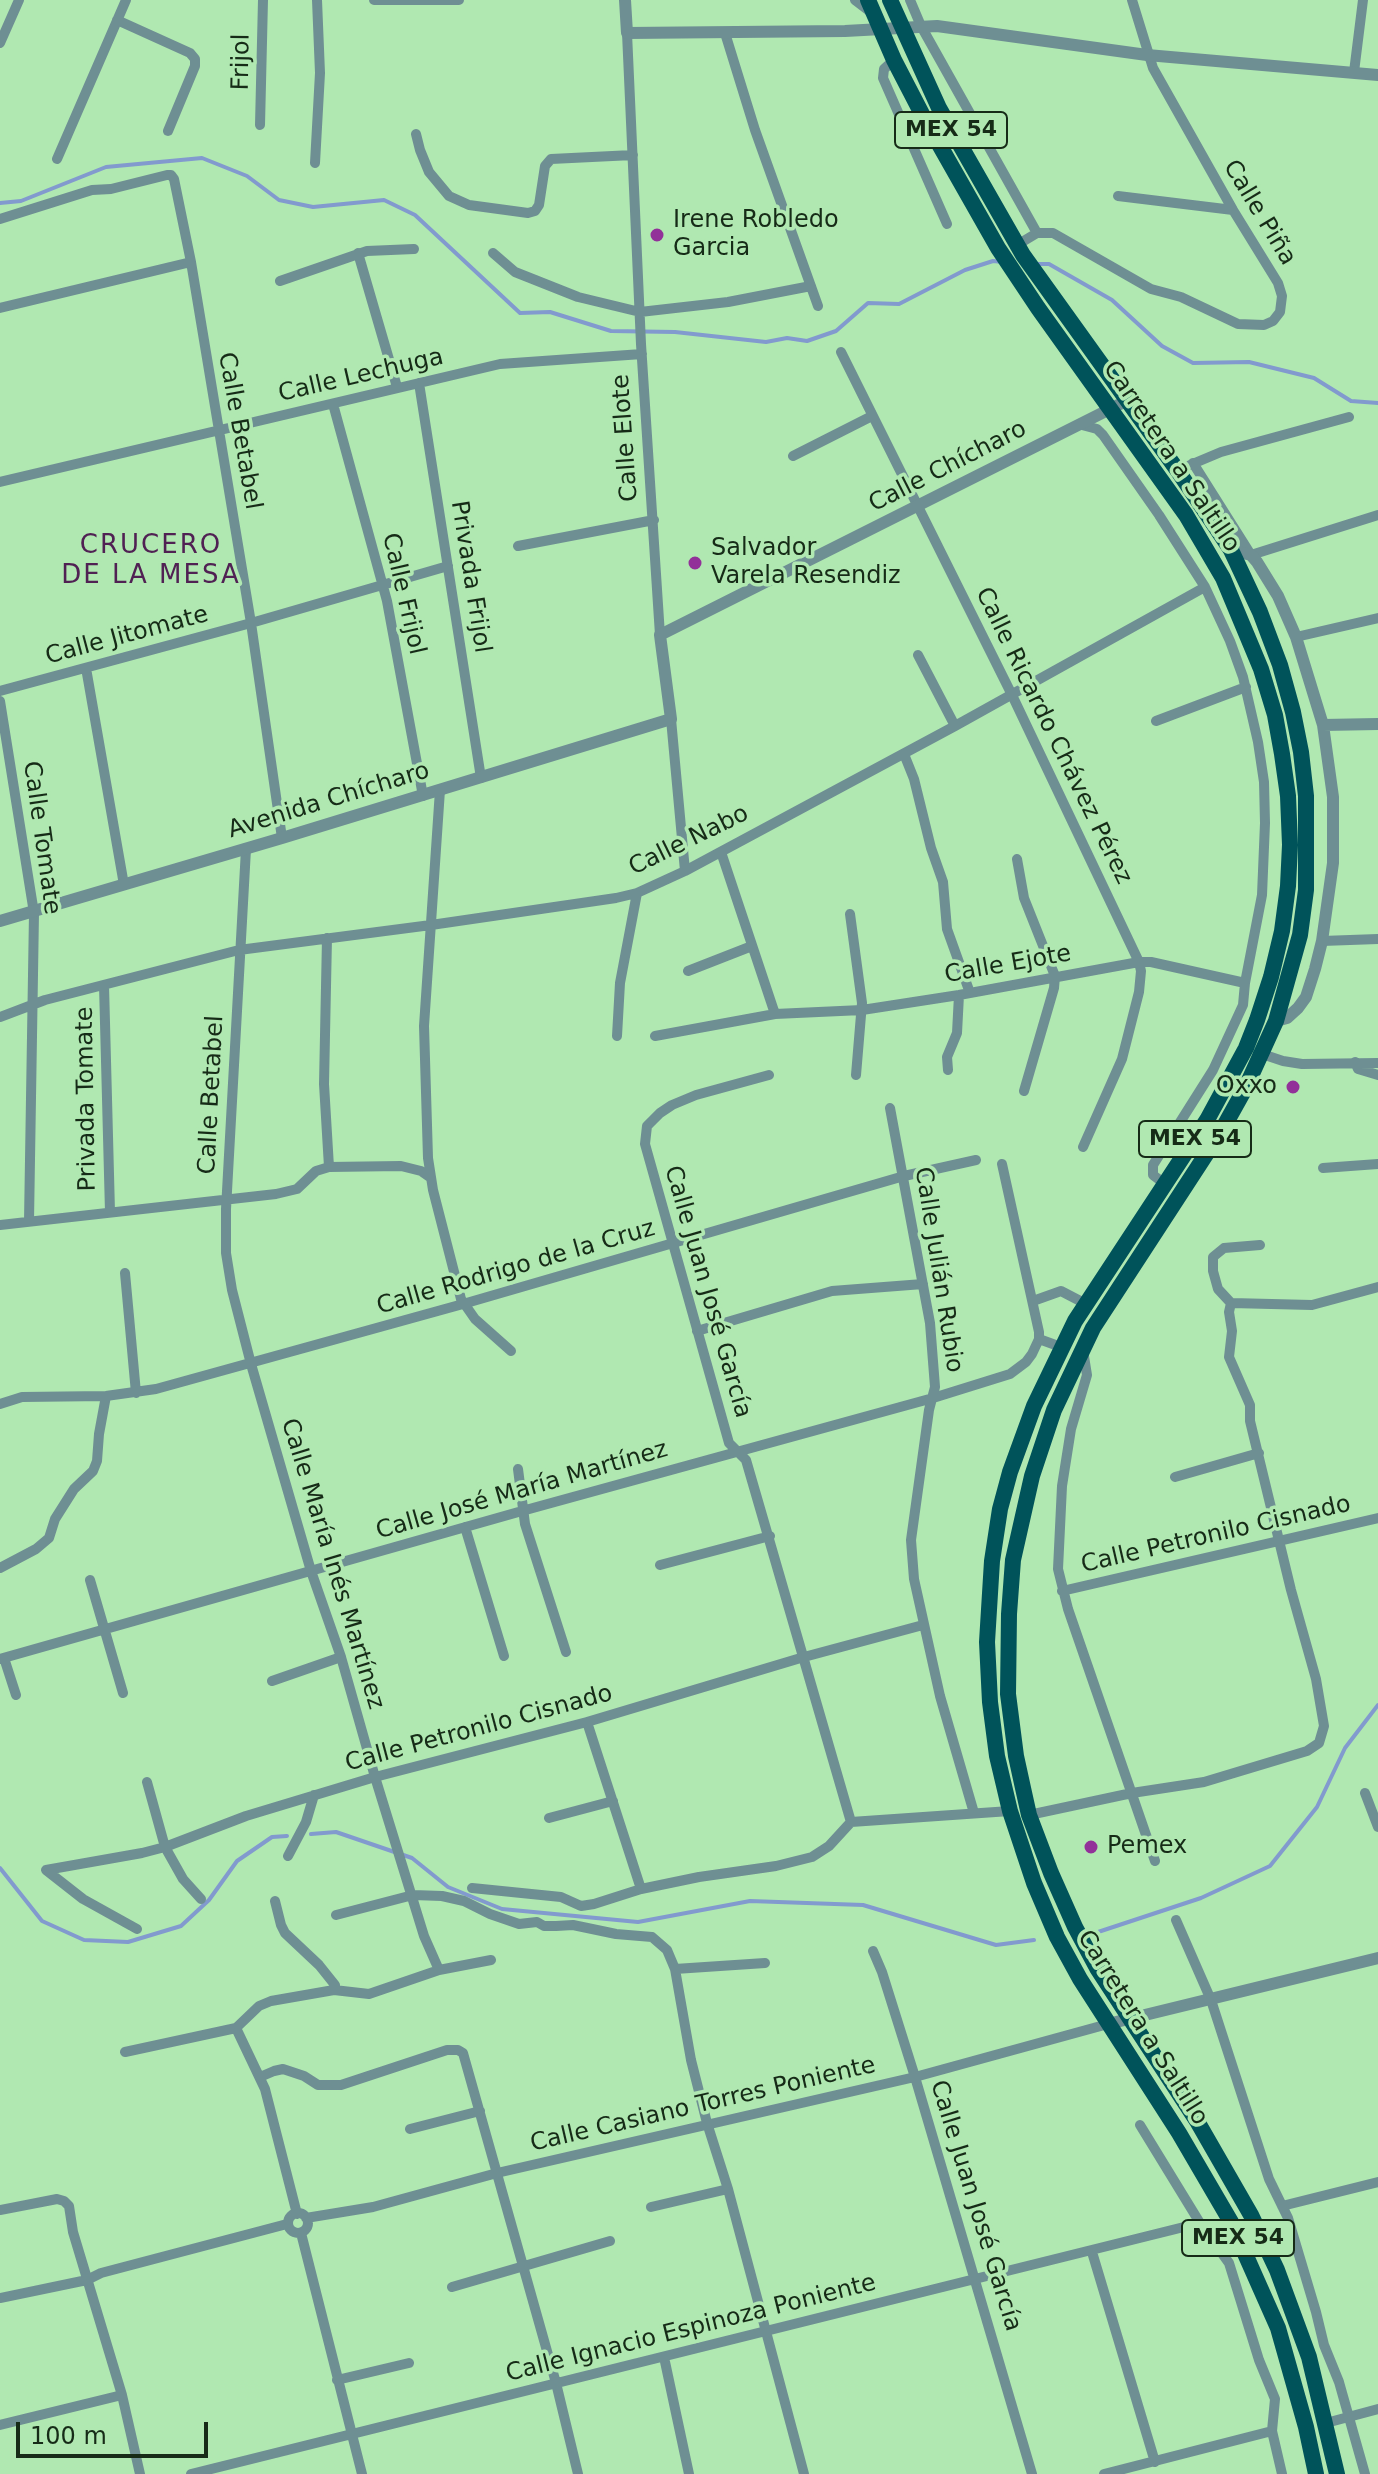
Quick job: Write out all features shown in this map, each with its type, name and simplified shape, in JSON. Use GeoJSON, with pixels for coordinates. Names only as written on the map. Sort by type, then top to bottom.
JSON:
{"type":"FeatureCollection","features":[{"type":"Feature","properties":{"kind":"main road","name":"Carretera a Saltillo"},"geometry":{"type":"LineString","coordinates":[[890,0],[952,133],[1035,274],[1126,401],[1186,467],[1260,612],[1293,712],[1306,796],[1306,890],[1300,935],[1276,1021],[1222,1130],[1083,1348],[1043,1439],[1020,1524],[1010,1588],[1008,1694],[1016,1756],[1029,1815],[1075,1927],[1129,2019],[1197,2121],[1251,2215],[1296,2318],[1309,2357],[1337,2474]]}},
{"type":"Feature","properties":{"kind":"main road","name":"Carretera a Saltillo"},"geometry":{"type":"LineString","coordinates":[[874,15],[943,153],[998,248],[1186,515],[1223,578],[1261,669],[1275,715],[1288,796],[1290,845],[1282,931],[1271,977],[1257,1020],[1231,1079],[1086,1304],[1061,1347],[1034,1406],[1000,1509],[992,1561],[987,1642],[997,1756],[1025,1858],[1057,1937],[1080,1979],[1179,2133],[1231,2222],[1278,2328],[1316,2474]]}},
{"type":"Feature","properties":{"kind":"street"},"geometry":{"type":"LineString","coordinates":[[0,43],[19,0]]}},
{"type":"Feature","properties":{"kind":"street"},"geometry":{"type":"LineString","coordinates":[[57,159],[126,0]]}},
{"type":"Feature","properties":{"kind":"street","name":"Frijol"},"geometry":{"type":"LineString","coordinates":[[260,125],[263,0]]}},
{"type":"Feature","properties":{"kind":"street"},"geometry":{"type":"LineString","coordinates":[[315,163],[320,73],[317,0]]}},
{"type":"Feature","properties":{"kind":"street"},"geometry":{"type":"LineString","coordinates":[[375,0],[459,0]]}},
{"type":"Feature","properties":{"kind":"street","name":"Calle Elote"},"geometry":{"type":"LineString","coordinates":[[625,0],[641,349],[660,635],[685,871]]}},
{"type":"Feature","properties":{"kind":"street"},"geometry":{"type":"LineString","coordinates":[[855,0],[874,15],[901,28],[953,27],[1147,55],[1354,72],[1377,78]]}},
{"type":"Feature","properties":{"kind":"street"},"geometry":{"type":"LineString","coordinates":[[910,0],[921,26],[1037,233],[1020,250]]}},
{"type":"Feature","properties":{"kind":"street","name":"Calle Piña"},"geometry":{"type":"LineString","coordinates":[[1037,233],[1053,233],[1151,289],[1181,297],[1229,321],[1246,325],[1268,324],[1280,312],[1280,290],[1147,55],[1132,0]]}},
{"type":"Feature","properties":{"kind":"street"},"geometry":{"type":"LineString","coordinates":[[1354,72],[1363,0]]}},
{"type":"Feature","properties":{"kind":"street"},"geometry":{"type":"LineString","coordinates":[[627,33],[725,33],[874,15]]}},
{"type":"Feature","properties":{"kind":"street"},"geometry":{"type":"LineString","coordinates":[[117,20],[190,53],[195,59],[195,66],[168,131]]}},
{"type":"Feature","properties":{"kind":"street"},"geometry":{"type":"LineString","coordinates":[[725,33],[755,130],[818,306]]}},
{"type":"Feature","properties":{"kind":"street"},"geometry":{"type":"LineString","coordinates":[[894,60],[884,69],[883,78],[947,224]]}},
{"type":"Feature","properties":{"kind":"street"},"geometry":{"type":"LineString","coordinates":[[416,134],[429,172],[449,196],[469,205],[528,213],[535,211],[539,205],[545,166],[551,159],[633,155]]}},
{"type":"Feature","properties":{"kind":"street","name":"Calle Betabel"},"geometry":{"type":"LineString","coordinates":[[0,219],[92,190],[111,189],[171,175],[191,262],[251,623],[282,838]]}},
{"type":"Feature","properties":{"kind":"street"},"geometry":{"type":"LineString","coordinates":[[1118,196],[1233,210]]}},
{"type":"Feature","properties":{"kind":"street"},"geometry":{"type":"LineString","coordinates":[[280,281],[358,253],[414,249]]}},
{"type":"Feature","properties":{"kind":"street"},"geometry":{"type":"LineString","coordinates":[[358,253],[397,387]]}},
{"type":"Feature","properties":{"kind":"street"},"geometry":{"type":"LineString","coordinates":[[493,253],[515,272],[578,297],[640,316],[811,286]]}},
{"type":"Feature","properties":{"kind":"street"},"geometry":{"type":"LineString","coordinates":[[0,308],[191,262]]}},
{"type":"Feature","properties":{"kind":"street","name":"Calle Lechuga"},"geometry":{"type":"LineString","coordinates":[[0,482],[500,364],[641,349]]}},
{"type":"Feature","properties":{"kind":"street","name":"Calle Ricardo Chávez Pérez"},"geometry":{"type":"LineString","coordinates":[[841,352],[1012,695],[1139,962],[1139,992],[1122,1059],[1083,1147]]}},
{"type":"Feature","properties":{"kind":"street","name":"Privada Frijol"},"geometry":{"type":"LineString","coordinates":[[419,383],[481,778]]}},
{"type":"Feature","properties":{"kind":"street","name":"Calle Chícharo"},"geometry":{"type":"LineString","coordinates":[[660,635],[1126,401]]}},
{"type":"Feature","properties":{"kind":"street","name":"Calle Frijol"},"geometry":{"type":"LineString","coordinates":[[333,404],[383,584],[423,796]]}},
{"type":"Feature","properties":{"kind":"street"},"geometry":{"type":"LineString","coordinates":[[793,456],[872,416]]}},
{"type":"Feature","properties":{"kind":"street"},"geometry":{"type":"LineString","coordinates":[[1276,1021],[1293,1014],[1306,997],[1322,941],[1335,828],[1330,767],[1323,725],[1296,637],[1278,596],[1186,467],[1221,452],[1349,417]]}},
{"type":"Feature","properties":{"kind":"street"},"geometry":{"type":"LineString","coordinates":[[1082,425],[1097,429],[1103,435],[1205,587],[1230,641],[1246,687],[1261,761],[1265,823],[1262,895],[1241,1011],[1213,1070],[1153,1165],[1153,1175],[1165,1184]]}},
{"type":"Feature","properties":{"kind":"street"},"geometry":{"type":"LineString","coordinates":[[1231,550],[1251,555],[1378,515]]}},
{"type":"Feature","properties":{"kind":"street"},"geometry":{"type":"LineString","coordinates":[[518,546],[654,520]]}},
{"type":"Feature","properties":{"kind":"street","name":"Calle Jitomate"},"geometry":{"type":"LineString","coordinates":[[0,691],[448,566]]}},
{"type":"Feature","properties":{"kind":"street","name":"Calle Nabo"},"geometry":{"type":"LineString","coordinates":[[0,1017],[32,1005],[239,950],[431,925],[637,893],[685,871],[904,754],[1205,587]]}},
{"type":"Feature","properties":{"kind":"street"},"geometry":{"type":"LineString","coordinates":[[1296,637],[1378,618]]}},
{"type":"Feature","properties":{"kind":"street"},"geometry":{"type":"LineString","coordinates":[[918,655],[955,726]]}},
{"type":"Feature","properties":{"kind":"street"},"geometry":{"type":"LineString","coordinates":[[86,668],[124,885]]}},
{"type":"Feature","properties":{"kind":"street"},"geometry":{"type":"LineString","coordinates":[[1156,721],[1246,687]]}},
{"type":"Feature","properties":{"kind":"street","name":"Calle Tomate"},"geometry":{"type":"LineString","coordinates":[[0,701],[34,913],[29,1221]]}},
{"type":"Feature","properties":{"kind":"street","name":"Avenida Chícharo"},"geometry":{"type":"LineString","coordinates":[[0,921],[671,719]]}},
{"type":"Feature","properties":{"kind":"street"},"geometry":{"type":"LineString","coordinates":[[1323,725],[1378,724]]}},
{"type":"Feature","properties":{"kind":"street"},"geometry":{"type":"LineString","coordinates":[[904,754],[943,882],[947,929],[964,994],[957,1033],[947,1057],[948,1070]]}},
{"type":"Feature","properties":{"kind":"street"},"geometry":{"type":"LineString","coordinates":[[440,790],[424,1026],[426,1135],[431,1178],[463,1304],[511,1351]]}},
{"type":"Feature","properties":{"kind":"street","name":"Calle Betabel"},"geometry":{"type":"LineString","coordinates":[[226,1199],[246,849]]}},
{"type":"Feature","properties":{"kind":"street"},"geometry":{"type":"LineString","coordinates":[[721,852],[775,1014]]}},
{"type":"Feature","properties":{"kind":"street"},"geometry":{"type":"LineString","coordinates":[[1017,859],[1027,907],[1055,976],[1024,1091]]}},
{"type":"Feature","properties":{"kind":"street"},"geometry":{"type":"LineString","coordinates":[[617,1036],[620,983],[637,893]]}},
{"type":"Feature","properties":{"kind":"street"},"geometry":{"type":"LineString","coordinates":[[850,914],[862,1010],[856,1075]]}},
{"type":"Feature","properties":{"kind":"street"},"geometry":{"type":"LineString","coordinates":[[327,938],[324,1084],[329,1167]]}},
{"type":"Feature","properties":{"kind":"street"},"geometry":{"type":"LineString","coordinates":[[1322,941],[1378,939]]}},
{"type":"Feature","properties":{"kind":"street"},"geometry":{"type":"LineString","coordinates":[[688,971],[752,946]]}},
{"type":"Feature","properties":{"kind":"street","name":"Calle Ejote"},"geometry":{"type":"LineString","coordinates":[[655,1036],[775,1014],[862,1010],[1139,962],[1245,983]]}},
{"type":"Feature","properties":{"kind":"street","name":"Privada Tomate"},"geometry":{"type":"LineString","coordinates":[[104,985],[110,1212]]}},
{"type":"Feature","properties":{"kind":"street"},"geometry":{"type":"LineString","coordinates":[[1262,1054],[1302,1064],[1378,1063]]}},
{"type":"Feature","properties":{"kind":"street"},"geometry":{"type":"LineString","coordinates":[[1355,1062],[1358,1069],[1378,1075]]}},
{"type":"Feature","properties":{"kind":"street"},"geometry":{"type":"LineString","coordinates":[[1213,1070],[1231,1079]]}},
{"type":"Feature","properties":{"kind":"street","name":"Calle Juan José García"},"geometry":{"type":"LineString","coordinates":[[769,1075],[685,1099],[660,1113],[647,1126],[645,1144],[729,1443],[746,1460],[851,1822]]}},
{"type":"Feature","properties":{"kind":"street","name":"Calle Julián Rubio"},"geometry":{"type":"LineString","coordinates":[[890,1108],[932,1339],[935,1387],[911,1540],[914,1579],[923,1625],[974,1813]]}},
{"type":"Feature","properties":{"kind":"street","name":"Calle Rodrigo de la Cruz"},"geometry":{"type":"LineString","coordinates":[[0,1404],[22,1397],[136,1393],[251,1364],[904,1176],[976,1160]]}},
{"type":"Feature","properties":{"kind":"street"},"geometry":{"type":"LineString","coordinates":[[1002,1164],[1039,1339],[1061,1347]]}},
{"type":"Feature","properties":{"kind":"street"},"geometry":{"type":"LineString","coordinates":[[1323,1168],[1378,1164]]}},
{"type":"Feature","properties":{"kind":"street"},"geometry":{"type":"LineString","coordinates":[[0,1226],[291,1191],[316,1171],[329,1167],[401,1166],[421,1171],[431,1178]]}},
{"type":"Feature","properties":{"kind":"street","name":"Calle María Inés Martínez"},"geometry":{"type":"LineString","coordinates":[[226,1199],[226,1253],[251,1364],[311,1571],[341,1657],[424,1936],[439,1970]]}},
{"type":"Feature","properties":{"kind":"street"},"geometry":{"type":"LineString","coordinates":[[1260,1245],[1224,1248],[1213,1257],[1218,1289],[1231,1303],[1312,1305],[1378,1287]]}},
{"type":"Feature","properties":{"kind":"street"},"geometry":{"type":"LineString","coordinates":[[125,1273],[136,1393]]}},
{"type":"Feature","properties":{"kind":"street"},"geometry":{"type":"LineString","coordinates":[[697,1331],[832,1291],[923,1284]]}},
{"type":"Feature","properties":{"kind":"street"},"geometry":{"type":"LineString","coordinates":[[1033,1301],[1061,1291],[1086,1304]]}},
{"type":"Feature","properties":{"kind":"street"},"geometry":{"type":"LineString","coordinates":[[1029,1815],[1132,1793],[1214,1780],[1307,1751],[1316,1746],[1321,1737],[1324,1726],[1322,1707],[1250,1421],[1250,1405],[1229,1357],[1231,1303]]}},
{"type":"Feature","properties":{"kind":"street","name":"Calle José María Martínez"},"geometry":{"type":"LineString","coordinates":[[2,1659],[933,1398],[1010,1374],[1026,1362],[1039,1339]]}},
{"type":"Feature","properties":{"kind":"street"},"geometry":{"type":"LineString","coordinates":[[1083,1348],[1087,1375],[1069,1439],[1060,1498],[1058,1562],[1062,1591],[1155,1861]]}},
{"type":"Feature","properties":{"kind":"street"},"geometry":{"type":"LineString","coordinates":[[0,1568],[36,1549],[49,1538],[55,1519],[74,1489],[93,1471],[106,1396]]}},
{"type":"Feature","properties":{"kind":"street"},"geometry":{"type":"LineString","coordinates":[[1175,1477],[1259,1453]]}},
{"type":"Feature","properties":{"kind":"street"},"geometry":{"type":"LineString","coordinates":[[518,1469],[522,1511],[566,1652]]}},
{"type":"Feature","properties":{"kind":"street","name":"Calle Petronilo Cisnado"},"geometry":{"type":"LineString","coordinates":[[1062,1591],[1378,1518]]}},
{"type":"Feature","properties":{"kind":"street"},"geometry":{"type":"LineString","coordinates":[[465,1527],[504,1656]]}},
{"type":"Feature","properties":{"kind":"street"},"geometry":{"type":"LineString","coordinates":[[660,1565],[770,1536]]}},
{"type":"Feature","properties":{"kind":"street"},"geometry":{"type":"LineString","coordinates":[[90,1580],[123,1693]]}},
{"type":"Feature","properties":{"kind":"street","name":"Calle Petronilo Cisnado"},"geometry":{"type":"LineString","coordinates":[[137,1929],[83,1899],[46,1870],[165,1847],[246,1816],[375,1777],[587,1722],[923,1625]]}},
{"type":"Feature","properties":{"kind":"street"},"geometry":{"type":"LineString","coordinates":[[272,1681],[341,1657]]}},
{"type":"Feature","properties":{"kind":"street"},"geometry":{"type":"LineString","coordinates":[[2,1659],[16,1695]]}},
{"type":"Feature","properties":{"kind":"street"},"geometry":{"type":"LineString","coordinates":[[587,1722],[641,1889]]}},
{"type":"Feature","properties":{"kind":"street"},"geometry":{"type":"LineString","coordinates":[[147,1782],[165,1847],[183,1879],[201,1899]]}},
{"type":"Feature","properties":{"kind":"street"},"geometry":{"type":"LineString","coordinates":[[1365,1793],[1378,1827]]}},
{"type":"Feature","properties":{"kind":"street"},"geometry":{"type":"LineString","coordinates":[[288,1856],[306,1822],[314,1795]]}},
{"type":"Feature","properties":{"kind":"street"},"geometry":{"type":"LineString","coordinates":[[549,1818],[613,1801]]}},
{"type":"Feature","properties":{"kind":"street"},"geometry":{"type":"LineString","coordinates":[[472,1888],[561,1897],[581,1906],[641,1889],[812,1857],[829,1846],[851,1822],[1010,1811]]}},
{"type":"Feature","properties":{"kind":"street"},"geometry":{"type":"LineString","coordinates":[[336,1915],[413,1895],[442,1896],[464,1901],[519,1924],[573,1925],[616,1934],[652,1937],[667,1950],[675,1969],[691,2060],[707,2123],[728,2189],[804,2474]]}},
{"type":"Feature","properties":{"kind":"street"},"geometry":{"type":"LineString","coordinates":[[275,1901],[285,1933],[319,1965],[335,1985],[334,1990]]}},
{"type":"Feature","properties":{"kind":"street"},"geometry":{"type":"LineString","coordinates":[[573,1925],[581,1906]]}},
{"type":"Feature","properties":{"kind":"street"},"geometry":{"type":"LineString","coordinates":[[1176,1920],[1211,2000],[1269,2179],[1282,2206],[1304,2270],[1365,2474]]}},
{"type":"Feature","properties":{"kind":"street","name":"Calle Juan José García"},"geometry":{"type":"LineString","coordinates":[[873,1951],[915,2077],[1032,2474]]}},
{"type":"Feature","properties":{"kind":"street"},"geometry":{"type":"LineString","coordinates":[[1108,2024],[1378,1958]]}},
{"type":"Feature","properties":{"kind":"street"},"geometry":{"type":"LineString","coordinates":[[125,2052],[236,2028],[259,2006],[271,2001],[334,1990],[369,1994],[439,1970],[491,1960]]}},
{"type":"Feature","properties":{"kind":"street"},"geometry":{"type":"LineString","coordinates":[[675,1969],[765,1963]]}},
{"type":"Feature","properties":{"kind":"street","name":"Calle Casiano Torres Poniente"},"geometry":{"type":"LineString","coordinates":[[301,2216],[373,2207],[497,2173],[915,2077],[1108,2024]]}},
{"type":"Feature","properties":{"kind":"street"},"geometry":{"type":"LineString","coordinates":[[236,2028],[260,2077],[301,2216],[307,2227],[301,2233]]}},
{"type":"Feature","properties":{"kind":"street"},"geometry":{"type":"LineString","coordinates":[[260,2077],[283,2069],[318,2085],[341,2085],[447,2050],[463,2053],[556,2383],[578,2474]]}},
{"type":"Feature","properties":{"kind":"street"},"geometry":{"type":"LineString","coordinates":[[410,2129],[480,2111]]}},
{"type":"Feature","properties":{"kind":"street"},"geometry":{"type":"LineString","coordinates":[[1140,2125],[1200,2223],[1229,2263],[1259,2360],[1275,2399],[1272,2431],[1282,2474]]}},
{"type":"Feature","properties":{"kind":"street"},"geometry":{"type":"LineString","coordinates":[[1282,2206],[1378,2182]]}},
{"type":"Feature","properties":{"kind":"street"},"geometry":{"type":"LineString","coordinates":[[651,2207],[728,2189]]}},
{"type":"Feature","properties":{"kind":"street"},"geometry":{"type":"LineString","coordinates":[[0,2210],[57,2199],[69,2206],[73,2232],[122,2395],[140,2474]]}},
{"type":"Feature","properties":{"kind":"street"},"geometry":{"type":"LineString","coordinates":[[287,2224],[290,2217],[301,2216]]}},
{"type":"Feature","properties":{"kind":"street","name":"Calle Ignacio Espinoza Poniente"},"geometry":{"type":"LineString","coordinates":[[191,2474],[1200,2223]]}},
{"type":"Feature","properties":{"kind":"street"},"geometry":{"type":"LineString","coordinates":[[0,2298],[87,2280],[101,2273],[287,2224]]}},
{"type":"Feature","properties":{"kind":"street"},"geometry":{"type":"LineString","coordinates":[[287,2224],[292,2232],[301,2233]]}},
{"type":"Feature","properties":{"kind":"street"},"geometry":{"type":"LineString","coordinates":[[301,2233],[362,2474]]}},
{"type":"Feature","properties":{"kind":"street"},"geometry":{"type":"LineString","coordinates":[[452,2287],[610,2241]]}},
{"type":"Feature","properties":{"kind":"street"},"geometry":{"type":"LineString","coordinates":[[1092,2252],[1155,2462]]}},
{"type":"Feature","properties":{"kind":"street"},"geometry":{"type":"LineString","coordinates":[[664,2357],[689,2474]]}},
{"type":"Feature","properties":{"kind":"street"},"geometry":{"type":"LineString","coordinates":[[337,2380],[409,2363]]}},
{"type":"Feature","properties":{"kind":"street"},"geometry":{"type":"LineString","coordinates":[[0,2425],[122,2395]]}},
{"type":"Feature","properties":{"kind":"street"},"geometry":{"type":"LineString","coordinates":[[1326,2423],[1378,2409]]}},
{"type":"Feature","properties":{"kind":"street"},"geometry":{"type":"LineString","coordinates":[[1104,2474],[1272,2431]]}},
{"type":"Feature","properties":{"kind":"waterway"},"geometry":{"type":"LineString","coordinates":[[0,203],[21,201],[106,167],[202,158],[247,176],[279,200],[313,207],[384,200],[415,215],[520,313],[550,312],[611,331],[675,332],[766,342],[787,338],[807,341],[836,331],[868,303],[899,304],[965,270],[993,261],[1003,262]]}},
{"type":"Feature","properties":{"kind":"waterway"},"geometry":{"type":"LineString","coordinates":[[1035,264],[1049,264],[1112,300],[1162,346],[1193,363],[1249,362],[1314,378],[1351,401],[1378,403]]}},
{"type":"Feature","properties":{"kind":"waterway"},"geometry":{"type":"LineString","coordinates":[[1092,1934],[1201,1898],[1270,1866],[1317,1807],[1345,1748],[1378,1705]]}},
{"type":"Feature","properties":{"kind":"waterway"},"geometry":{"type":"LineString","coordinates":[[311,1834],[336,1832],[412,1858],[448,1887],[502,1909],[638,1922],[750,1901],[863,1905],[996,1945],[1034,1940]]}},
{"type":"Feature","properties":{"kind":"waterway"},"geometry":{"type":"LineString","coordinates":[[0,1868],[42,1921],[84,1940],[128,1942],[181,1926],[209,1900],[237,1861],[272,1837],[287,1836]]}},
{"type":"Feature","properties":{"kind":"place","name":"Irene Robledo Garcia"},"geometry":{"type":"Point","coordinates":[657,235]}},
{"type":"Feature","properties":{"kind":"place","name":"Salvador Varela Resendiz"},"geometry":{"type":"Point","coordinates":[695,563]}},
{"type":"Feature","properties":{"kind":"place","name":"Oxxo"},"geometry":{"type":"Point","coordinates":[1293,1087]}},
{"type":"Feature","properties":{"kind":"place","name":"Pemex"},"geometry":{"type":"Point","coordinates":[1091,1847]}},
{"type":"Feature","properties":{"kind":"district","name":"CRUCERO DE LA MESA"},"geometry":{"type":"Point","coordinates":[151,561]}}]}
